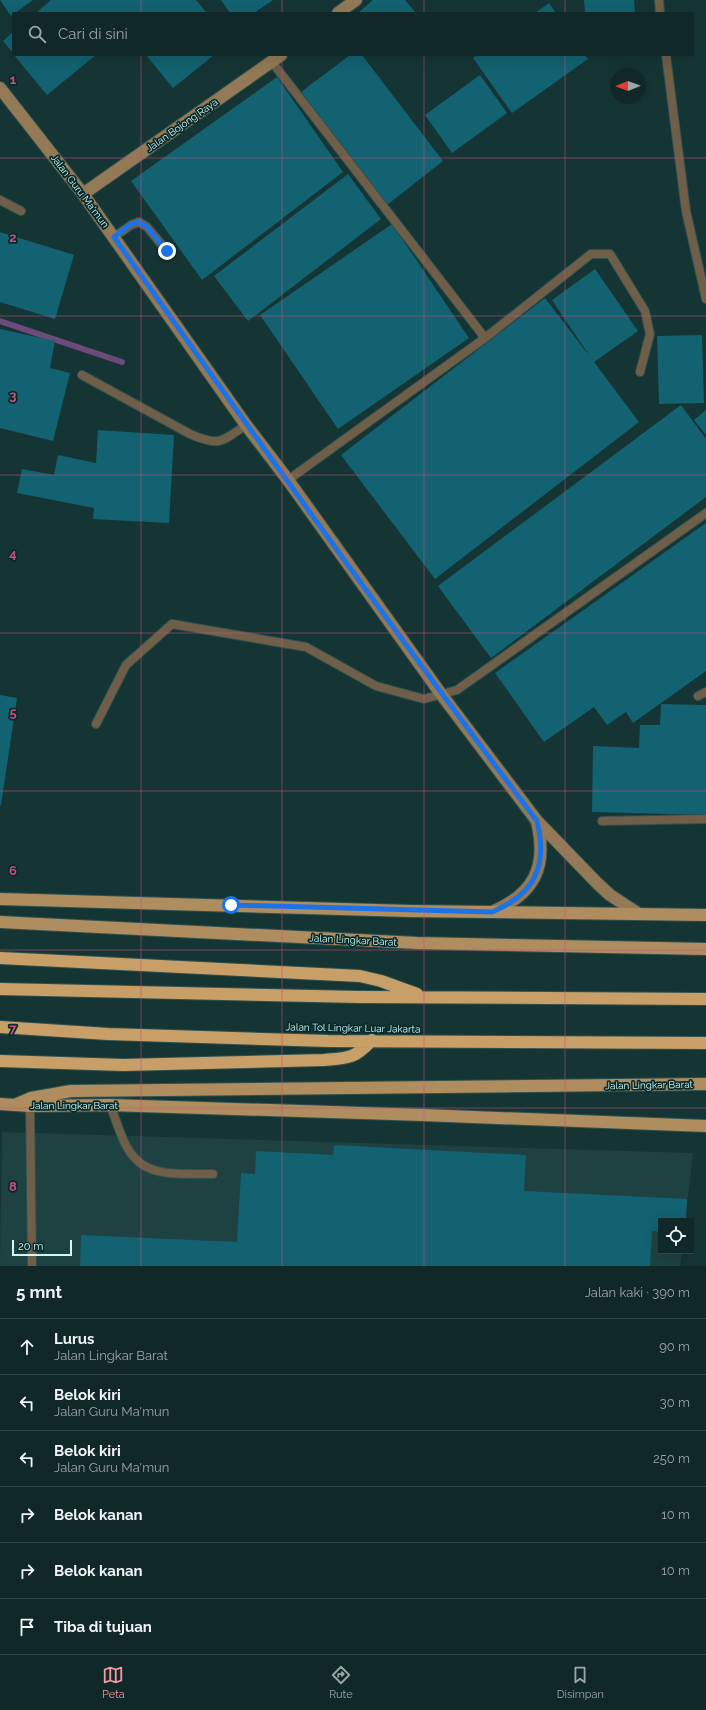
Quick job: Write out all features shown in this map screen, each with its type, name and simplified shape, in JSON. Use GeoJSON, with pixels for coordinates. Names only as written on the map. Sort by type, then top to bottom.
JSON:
{"type":"FeatureCollection","features":[{"type":"Feature","properties":{"kind":"highway"},"geometry":{"type":"LineString","coordinates":[[0,958],[360,976],[381,981],[425,997]]}},
{"type":"Feature","properties":{"kind":"highway"},"geometry":{"type":"LineString","coordinates":[[0,989],[425,997],[706,999]]}},
{"type":"Feature","properties":{"kind":"highway","name":"Jalan Tol Lingkar Luar Jakarta"},"geometry":{"type":"LineString","coordinates":[[0,1027],[108,1034],[328,1041],[372,1040],[706,1043]]}},
{"type":"Feature","properties":{"kind":"highway"},"geometry":{"type":"LineString","coordinates":[[0,1061],[123,1065],[324,1060],[352,1058],[362,1051],[372,1040]]}},
{"type":"Feature","properties":{"kind":"main road"},"geometry":{"type":"LineString","coordinates":[[0,899],[492,912],[706,915]]}},
{"type":"Feature","properties":{"kind":"main road","name":"Jalan Lingkar Barat"},"geometry":{"type":"LineString","coordinates":[[0,922],[417,943],[706,949]]}},
{"type":"Feature","properties":{"kind":"main road","name":"Jalan Lingkar Barat"},"geometry":{"type":"LineString","coordinates":[[18,1104],[31,1098],[71,1091],[706,1084]]}},
{"type":"Feature","properties":{"kind":"main road","name":"Jalan Lingkar Barat"},"geometry":{"type":"LineString","coordinates":[[0,1104],[30,1106],[110,1105],[706,1126]]}},
{"type":"Feature","properties":{"kind":"street"},"geometry":{"type":"LineString","coordinates":[[339,12],[356,0]]}},
{"type":"Feature","properties":{"kind":"street","name":"Jalan Bojong Raya"},"geometry":{"type":"LineString","coordinates":[[83,194],[277,58]]}},
{"type":"Feature","properties":{"kind":"street","name":"Jalan Guru Ma'mun"},"geometry":{"type":"LineString","coordinates":[[2,95],[83,194],[246,425],[288,480],[441,694],[537,821],[610,895],[639,914]]}},
{"type":"Feature","properties":{"kind":"street","name":"Jalan Guru Ma'mun"},"geometry":{"type":"LineString","coordinates":[[492,912],[509,905],[524,893],[535,877],[541,859],[541,839],[537,821]]}},
{"type":"Feature","properties":{"kind":"lane"},"geometry":{"type":"LineString","coordinates":[[659,0],[660,12]]}},
{"type":"Feature","properties":{"kind":"lane"},"geometry":{"type":"LineString","coordinates":[[666,56],[686,211],[706,299]]}},
{"type":"Feature","properties":{"kind":"lane"},"geometry":{"type":"LineString","coordinates":[[277,58],[485,338]]}},
{"type":"Feature","properties":{"kind":"lane"},"geometry":{"type":"LineString","coordinates":[[0,200],[21,211]]}},
{"type":"Feature","properties":{"kind":"lane"},"geometry":{"type":"LineString","coordinates":[[114,237],[131,224],[139,222],[147,227],[167,251]]}},
{"type":"Feature","properties":{"kind":"lane"},"geometry":{"type":"LineString","coordinates":[[288,480],[485,338],[591,254],[610,254],[645,311],[650,334],[640,372]]}},
{"type":"Feature","properties":{"kind":"lane"},"geometry":{"type":"LineString","coordinates":[[82,375],[190,434],[208,442],[221,442],[246,425]]}},
{"type":"Feature","properties":{"kind":"lane"},"geometry":{"type":"LineString","coordinates":[[96,724],[126,665],[172,624],[306,647],[376,686],[424,699],[457,690],[706,513]]}},
{"type":"Feature","properties":{"kind":"lane"},"geometry":{"type":"LineString","coordinates":[[698,696],[706,692]]}},
{"type":"Feature","properties":{"kind":"lane"},"geometry":{"type":"LineString","coordinates":[[602,821],[706,819]]}},
{"type":"Feature","properties":{"kind":"lane"},"geometry":{"type":"LineString","coordinates":[[110,1105],[128,1149],[146,1168],[161,1172],[212,1174]]}},
{"type":"Feature","properties":{"kind":"lane"},"geometry":{"type":"LineString","coordinates":[[30,1106],[32,1266]]}},
{"type":"Feature","properties":{"kind":"shaded area"},"geometry":{"type":"Polygon","coordinates":[[[2,1132],[693,1153],[685,1218],[658,1218],[658,1254],[682,1254],[680,1266],[0,1266],[2,1132]]]}},
{"type":"Feature","properties":{"kind":"building"},"geometry":{"type":"Polygon","coordinates":[[[0,0],[33,0],[16,12],[12,12],[11,16],[0,0]]]}},
{"type":"Feature","properties":{"kind":"building"},"geometry":{"type":"Polygon","coordinates":[[[51,0],[196,0],[206,12],[37,12],[51,0]]]}},
{"type":"Feature","properties":{"kind":"building"},"geometry":{"type":"Polygon","coordinates":[[[221,0],[273,0],[255,12],[229,12],[221,0]]]}},
{"type":"Feature","properties":{"kind":"building"},"geometry":{"type":"Polygon","coordinates":[[[373,0],[405,0],[415,12],[359,12],[373,0]]]}},
{"type":"Feature","properties":{"kind":"building"},"geometry":{"type":"Polygon","coordinates":[[[584,0],[634,0],[635,12],[585,12],[584,0]]]}},
{"type":"Feature","properties":{"kind":"building"},"geometry":{"type":"Polygon","coordinates":[[[549,3],[555,12],[536,12],[549,3]]]}},
{"type":"Feature","properties":{"kind":"building"},"geometry":{"type":"Polygon","coordinates":[[[12,33],[12,52],[3,41],[12,33]]]}},
{"type":"Feature","properties":{"kind":"building"},"geometry":{"type":"Polygon","coordinates":[[[15,56],[95,56],[47,95],[15,56]]]}},
{"type":"Feature","properties":{"kind":"building"},"geometry":{"type":"Polygon","coordinates":[[[147,56],[213,56],[173,88],[147,56]]]}},
{"type":"Feature","properties":{"kind":"building"},"geometry":{"type":"Polygon","coordinates":[[[349,56],[363,56],[443,161],[387,205],[301,92],[349,56]]]}},
{"type":"Feature","properties":{"kind":"building"},"geometry":{"type":"Polygon","coordinates":[[[475,56],[586,56],[588,59],[512,113],[473,58],[475,56]]]}},
{"type":"Feature","properties":{"kind":"building"},"geometry":{"type":"Polygon","coordinates":[[[480,75],[507,113],[452,153],[425,115],[480,75]]]}},
{"type":"Feature","properties":{"kind":"building"},"geometry":{"type":"Polygon","coordinates":[[[277,77],[343,172],[202,280],[131,181],[277,77]]]}},
{"type":"Feature","properties":{"kind":"building"},"geometry":{"type":"Polygon","coordinates":[[[348,174],[381,219],[248,321],[214,276],[348,174]]]}},
{"type":"Feature","properties":{"kind":"building"},"geometry":{"type":"Polygon","coordinates":[[[392,224],[469,338],[338,429],[260,315],[392,224]]]}},
{"type":"Feature","properties":{"kind":"building"},"geometry":{"type":"Polygon","coordinates":[[[0,232],[74,255],[55,319],[0,302],[0,232]]]}},
{"type":"Feature","properties":{"kind":"building"},"geometry":{"type":"Polygon","coordinates":[[[595,269],[638,331],[594,362],[639,422],[435,579],[341,455],[545,298],[591,358],[552,300],[595,269]]]}},
{"type":"Feature","properties":{"kind":"building"},"geometry":{"type":"Polygon","coordinates":[[[0,329],[55,341],[50,368],[70,373],[53,441],[0,428],[0,329]]]}},
{"type":"Feature","properties":{"kind":"building"},"geometry":{"type":"Polygon","coordinates":[[[702,335],[704,403],[659,404],[657,336],[702,335]]]}},
{"type":"Feature","properties":{"kind":"building"},"geometry":{"type":"Polygon","coordinates":[[[681,405],[706,439],[706,497],[491,658],[438,586],[681,405]]]}},
{"type":"Feature","properties":{"kind":"building"},"geometry":{"type":"Polygon","coordinates":[[[706,410],[706,435],[694,420],[706,410]]]}},
{"type":"Feature","properties":{"kind":"building"},"geometry":{"type":"Polygon","coordinates":[[[98,430],[174,435],[169,523],[93,519],[94,508],[17,493],[22,469],[54,475],[58,455],[96,463],[98,430]]]}},
{"type":"Feature","properties":{"kind":"building"},"geometry":{"type":"Polygon","coordinates":[[[706,523],[706,671],[633,723],[626,712],[607,725],[594,707],[544,742],[495,673],[706,523]]]}},
{"type":"Feature","properties":{"kind":"building"},"geometry":{"type":"Polygon","coordinates":[[[0,695],[17,698],[1,805],[0,805],[0,695]]]}},
{"type":"Feature","properties":{"kind":"building"},"geometry":{"type":"Polygon","coordinates":[[[661,704],[706,705],[706,815],[592,812],[593,746],[639,748],[640,725],[660,725],[661,704]]]}},
{"type":"Feature","properties":{"kind":"building"},"geometry":{"type":"Polygon","coordinates":[[[334,1145],[526,1155],[524,1191],[687,1199],[686,1218],[658,1218],[658,1232],[652,1231],[650,1266],[80,1266],[81,1235],[237,1242],[241,1173],[255,1174],[256,1151],[333,1155],[334,1145]]]}},
{"type":"Feature","properties":{"kind":"waterway"},"geometry":{"type":"LineString","coordinates":[[0,321],[122,362]]}},
{"type":"Feature","properties":{"kind":"route"},"geometry":{"type":"LineString","coordinates":[[167,251],[147,227],[139,222],[131,224],[114,237],[246,425],[288,480],[441,694],[537,821],[541,839],[541,859],[535,877],[524,893],[509,905],[492,912],[310,909],[231,905]]}}]}
